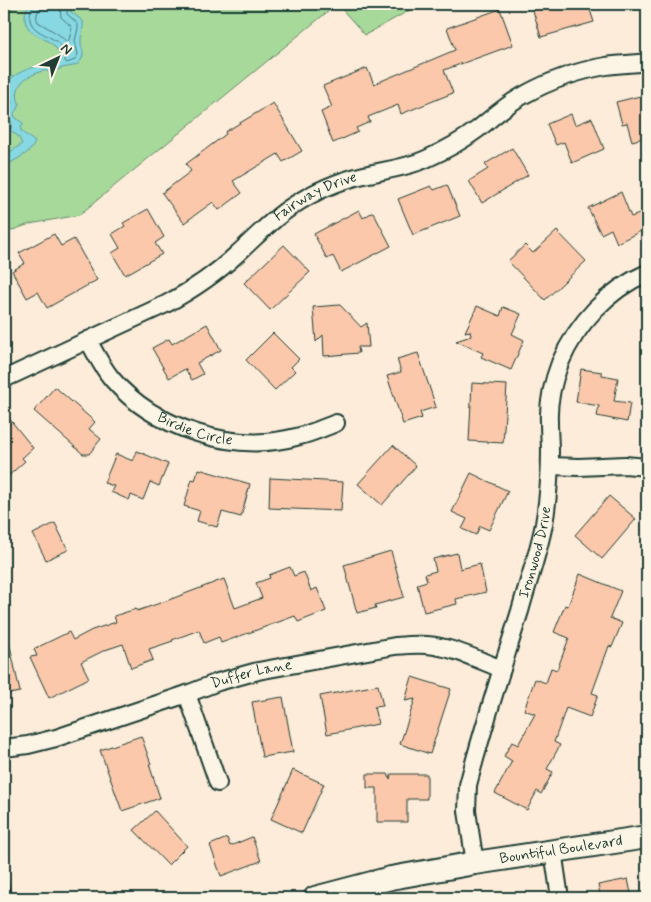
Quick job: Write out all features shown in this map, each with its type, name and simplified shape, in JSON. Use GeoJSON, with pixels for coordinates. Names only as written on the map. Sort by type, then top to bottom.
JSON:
{"type":"FeatureCollection","features":[{"type":"Feature","properties":{"kind":"main road","name":"Bountiful Boulevard"},"geometry":{"type":"LineString","coordinates":[[315,898],[391,878],[475,863],[647,837]]}},
{"type":"Feature","properties":{"kind":"street","name":"Fairway Drive"},"geometry":{"type":"LineString","coordinates":[[4,379],[166,304],[203,282],[232,259],[278,216],[307,197],[363,175],[426,160],[466,138],[524,95],[553,81],[591,69],[647,62]]}},
{"type":"Feature","properties":{"kind":"street","name":"Ironwood Drive"},"geometry":{"type":"LineString","coordinates":[[475,863],[467,811],[468,785],[540,542],[547,504],[550,466],[549,421],[552,393],[560,364],[579,329],[592,312],[622,286],[647,273]]}},
{"type":"Feature","properties":{"kind":"street","name":"Birdie Circle"},"geometry":{"type":"LineString","coordinates":[[88,340],[102,366],[126,392],[156,415],[194,432],[216,438],[259,442],[296,437],[336,423]]}},
{"type":"Feature","properties":{"kind":"street"},"geometry":{"type":"LineString","coordinates":[[550,466],[579,468],[624,465],[647,467]]}},
{"type":"Feature","properties":{"kind":"street","name":"Duffer Lane"},"geometry":{"type":"LineString","coordinates":[[4,748],[28,745],[56,738],[258,670],[385,648],[414,644],[438,647],[458,652],[502,669]]}},
{"type":"Feature","properties":{"kind":"street"},"geometry":{"type":"LineString","coordinates":[[187,694],[218,783]]}},
{"type":"Feature","properties":{"kind":"street"},"geometry":{"type":"LineString","coordinates":[[552,851],[560,898]]}},
{"type":"Feature","properties":{"kind":"lane"},"geometry":{"type":"LineString","coordinates":[[4,884],[6,898]]}},
{"type":"Feature","properties":{"kind":"path"},"geometry":{"type":"LineString","coordinates":[[4,10],[16,4]]}},
{"type":"Feature","properties":{"kind":"green space"},"geometry":{"type":"Polygon","coordinates":[[[4,4],[337,4],[79,215],[30,224],[4,233],[4,4]]]}},
{"type":"Feature","properties":{"kind":"green space"},"geometry":{"type":"Polygon","coordinates":[[[337,4],[421,4],[365,35],[337,4]]]}},
{"type":"Feature","properties":{"kind":"water"},"geometry":{"type":"Polygon","coordinates":[[[30,4],[71,4],[71,12],[83,21],[81,42],[83,55],[78,64],[52,72],[39,72],[21,83],[17,94],[19,107],[14,113],[15,117],[24,124],[21,127],[21,131],[35,142],[30,150],[4,168],[4,156],[22,144],[19,137],[10,130],[12,123],[5,114],[12,104],[11,99],[5,93],[6,86],[19,73],[61,58],[54,46],[28,28],[25,16],[30,4]]]}},
{"type":"Feature","properties":{"kind":"building"},"geometry":{"type":"Polygon","coordinates":[[[531,4],[588,4],[594,22],[541,37],[531,4]]]}},
{"type":"Feature","properties":{"kind":"building"},"geometry":{"type":"Polygon","coordinates":[[[500,9],[513,45],[444,70],[453,93],[401,114],[398,105],[368,117],[370,122],[356,128],[358,132],[333,143],[321,112],[332,107],[323,86],[367,68],[374,84],[455,50],[447,28],[500,9]]]}},
{"type":"Feature","properties":{"kind":"building"},"geometry":{"type":"Polygon","coordinates":[[[644,95],[647,107],[647,137],[632,141],[627,123],[622,124],[616,102],[644,95]]]}},
{"type":"Feature","properties":{"kind":"building"},"geometry":{"type":"Polygon","coordinates":[[[273,103],[302,151],[283,162],[278,154],[233,181],[242,193],[219,210],[213,202],[184,223],[162,193],[191,171],[186,164],[226,134],[225,132],[273,103]]]}},
{"type":"Feature","properties":{"kind":"building"},"geometry":{"type":"Polygon","coordinates":[[[571,114],[575,125],[592,118],[604,149],[572,163],[564,142],[556,145],[547,124],[571,114]]]}},
{"type":"Feature","properties":{"kind":"building"},"geometry":{"type":"Polygon","coordinates":[[[512,148],[528,175],[482,203],[469,181],[488,169],[485,164],[512,148]]]}},
{"type":"Feature","properties":{"kind":"building"},"geometry":{"type":"Polygon","coordinates":[[[447,185],[460,216],[413,235],[398,199],[431,186],[434,190],[447,185]]]}},
{"type":"Feature","properties":{"kind":"building"},"geometry":{"type":"Polygon","coordinates":[[[621,192],[631,217],[647,211],[647,228],[617,243],[611,229],[601,234],[588,208],[621,192]]]}},
{"type":"Feature","properties":{"kind":"building"},"geometry":{"type":"Polygon","coordinates":[[[148,209],[164,237],[155,243],[162,254],[125,275],[112,253],[120,248],[112,234],[125,226],[123,223],[148,209]]]}},
{"type":"Feature","properties":{"kind":"building"},"geometry":{"type":"Polygon","coordinates":[[[359,210],[363,218],[373,212],[391,246],[341,272],[333,256],[327,259],[314,234],[359,210]]]}},
{"type":"Feature","properties":{"kind":"building"},"geometry":{"type":"Polygon","coordinates":[[[557,231],[586,261],[545,300],[508,261],[525,245],[533,253],[557,231]]]}},
{"type":"Feature","properties":{"kind":"building"},"geometry":{"type":"Polygon","coordinates":[[[54,234],[61,246],[74,239],[97,280],[47,308],[38,292],[27,298],[12,271],[25,263],[19,253],[54,234]]]}},
{"type":"Feature","properties":{"kind":"building"},"geometry":{"type":"Polygon","coordinates":[[[284,245],[310,272],[270,310],[244,283],[284,245]]]}},
{"type":"Feature","properties":{"kind":"building"},"geometry":{"type":"Polygon","coordinates":[[[340,305],[361,327],[367,323],[369,347],[358,347],[359,353],[324,356],[323,335],[316,342],[313,307],[340,305]]]}},
{"type":"Feature","properties":{"kind":"building"},"geometry":{"type":"Polygon","coordinates":[[[477,306],[500,316],[503,307],[521,314],[512,334],[524,340],[511,370],[481,357],[483,353],[456,341],[471,336],[470,331],[465,332],[477,306]]]}},
{"type":"Feature","properties":{"kind":"building"},"geometry":{"type":"Polygon","coordinates":[[[207,324],[221,350],[197,363],[203,374],[192,380],[185,369],[169,378],[152,348],[169,339],[172,344],[207,324]]]}},
{"type":"Feature","properties":{"kind":"building"},"geometry":{"type":"Polygon","coordinates":[[[273,333],[299,359],[291,367],[295,371],[275,390],[246,360],[273,333]]]}},
{"type":"Feature","properties":{"kind":"building"},"geometry":{"type":"Polygon","coordinates":[[[418,353],[436,407],[420,412],[422,418],[403,424],[387,376],[401,372],[397,359],[418,353]]]}},
{"type":"Feature","properties":{"kind":"building"},"geometry":{"type":"Polygon","coordinates":[[[581,369],[602,372],[602,375],[618,378],[614,401],[630,403],[627,422],[597,416],[599,406],[576,402],[581,369]]]}},
{"type":"Feature","properties":{"kind":"building"},"geometry":{"type":"Polygon","coordinates":[[[472,383],[507,385],[503,443],[469,441],[472,383]]]}},
{"type":"Feature","properties":{"kind":"building"},"geometry":{"type":"Polygon","coordinates":[[[55,387],[95,422],[89,429],[101,439],[89,454],[83,454],[34,411],[55,387]]]}},
{"type":"Feature","properties":{"kind":"building"},"geometry":{"type":"Polygon","coordinates":[[[4,412],[33,448],[22,458],[25,461],[4,480],[4,412]]]}},
{"type":"Feature","properties":{"kind":"building"},"geometry":{"type":"Polygon","coordinates":[[[393,445],[416,466],[382,505],[358,484],[393,445]]]}},
{"type":"Feature","properties":{"kind":"building"},"geometry":{"type":"Polygon","coordinates":[[[137,451],[168,464],[159,486],[150,482],[143,500],[131,495],[129,500],[111,492],[114,486],[104,483],[116,454],[133,461],[137,451]]]}},
{"type":"Feature","properties":{"kind":"building"},"geometry":{"type":"Polygon","coordinates":[[[199,469],[250,484],[241,517],[222,512],[217,527],[197,521],[200,511],[184,506],[192,479],[195,480],[199,469]]]}},
{"type":"Feature","properties":{"kind":"building"},"geometry":{"type":"Polygon","coordinates":[[[471,473],[508,491],[489,530],[480,526],[476,535],[462,529],[467,519],[452,512],[471,473]]]}},
{"type":"Feature","properties":{"kind":"building"},"geometry":{"type":"Polygon","coordinates":[[[270,478],[343,482],[341,511],[269,508],[270,478]]]}},
{"type":"Feature","properties":{"kind":"building"},"geometry":{"type":"Polygon","coordinates":[[[609,496],[636,519],[602,559],[575,535],[609,496]]]}},
{"type":"Feature","properties":{"kind":"building"},"geometry":{"type":"Polygon","coordinates":[[[55,523],[68,550],[46,560],[33,534],[55,523]]]}},
{"type":"Feature","properties":{"kind":"building"},"geometry":{"type":"Polygon","coordinates":[[[391,551],[404,597],[375,605],[376,608],[357,613],[344,565],[391,551]]]}},
{"type":"Feature","properties":{"kind":"building"},"geometry":{"type":"Polygon","coordinates":[[[457,553],[460,569],[480,564],[486,592],[456,599],[457,604],[424,612],[417,584],[427,581],[425,574],[436,571],[433,559],[457,553]]]}},
{"type":"Feature","properties":{"kind":"building"},"geometry":{"type":"Polygon","coordinates":[[[290,567],[294,576],[304,572],[311,591],[317,588],[326,611],[298,622],[295,616],[221,643],[219,637],[204,643],[199,630],[149,649],[153,660],[131,668],[123,644],[105,650],[81,662],[89,678],[49,698],[30,657],[37,656],[34,649],[69,632],[73,640],[92,630],[116,622],[114,616],[136,609],[137,611],[224,579],[235,608],[262,598],[256,583],[270,578],[269,575],[290,567]]]}},
{"type":"Feature","properties":{"kind":"building"},"geometry":{"type":"Polygon","coordinates":[[[580,574],[621,591],[610,618],[622,623],[612,647],[609,646],[592,693],[598,695],[590,717],[566,708],[554,742],[560,745],[547,769],[553,772],[541,794],[537,791],[527,810],[495,793],[512,761],[504,756],[512,742],[518,745],[535,714],[524,710],[535,679],[546,683],[551,668],[557,670],[569,638],[554,632],[565,605],[568,606],[580,574]]]}},
{"type":"Feature","properties":{"kind":"building"},"geometry":{"type":"Polygon","coordinates":[[[4,646],[10,646],[20,692],[4,695],[4,646]]]}},
{"type":"Feature","properties":{"kind":"building"},"geometry":{"type":"Polygon","coordinates":[[[412,677],[451,689],[430,754],[400,744],[415,699],[405,701],[412,677]]]}},
{"type":"Feature","properties":{"kind":"building"},"geometry":{"type":"Polygon","coordinates":[[[378,685],[383,706],[374,707],[378,724],[327,734],[320,696],[378,685]]]}},
{"type":"Feature","properties":{"kind":"building"},"geometry":{"type":"Polygon","coordinates":[[[283,697],[293,752],[262,757],[252,702],[283,697]]]}},
{"type":"Feature","properties":{"kind":"building"},"geometry":{"type":"Polygon","coordinates":[[[141,736],[160,798],[122,811],[100,750],[141,736]]]}},
{"type":"Feature","properties":{"kind":"building"},"geometry":{"type":"Polygon","coordinates":[[[293,770],[324,784],[302,833],[271,819],[293,770]]]}},
{"type":"Feature","properties":{"kind":"building"},"geometry":{"type":"Polygon","coordinates":[[[367,774],[388,774],[390,779],[391,774],[427,774],[427,799],[407,799],[407,822],[377,822],[377,788],[367,788],[367,774]]]}},
{"type":"Feature","properties":{"kind":"building"},"geometry":{"type":"Polygon","coordinates":[[[155,811],[187,846],[168,865],[134,830],[155,811]]]}},
{"type":"Feature","properties":{"kind":"building"},"geometry":{"type":"Polygon","coordinates":[[[252,837],[261,861],[221,876],[210,845],[227,838],[230,846],[252,837]]]}},
{"type":"Feature","properties":{"kind":"building"},"geometry":{"type":"Polygon","coordinates":[[[628,879],[632,898],[601,898],[598,885],[628,879]]]}}]}
